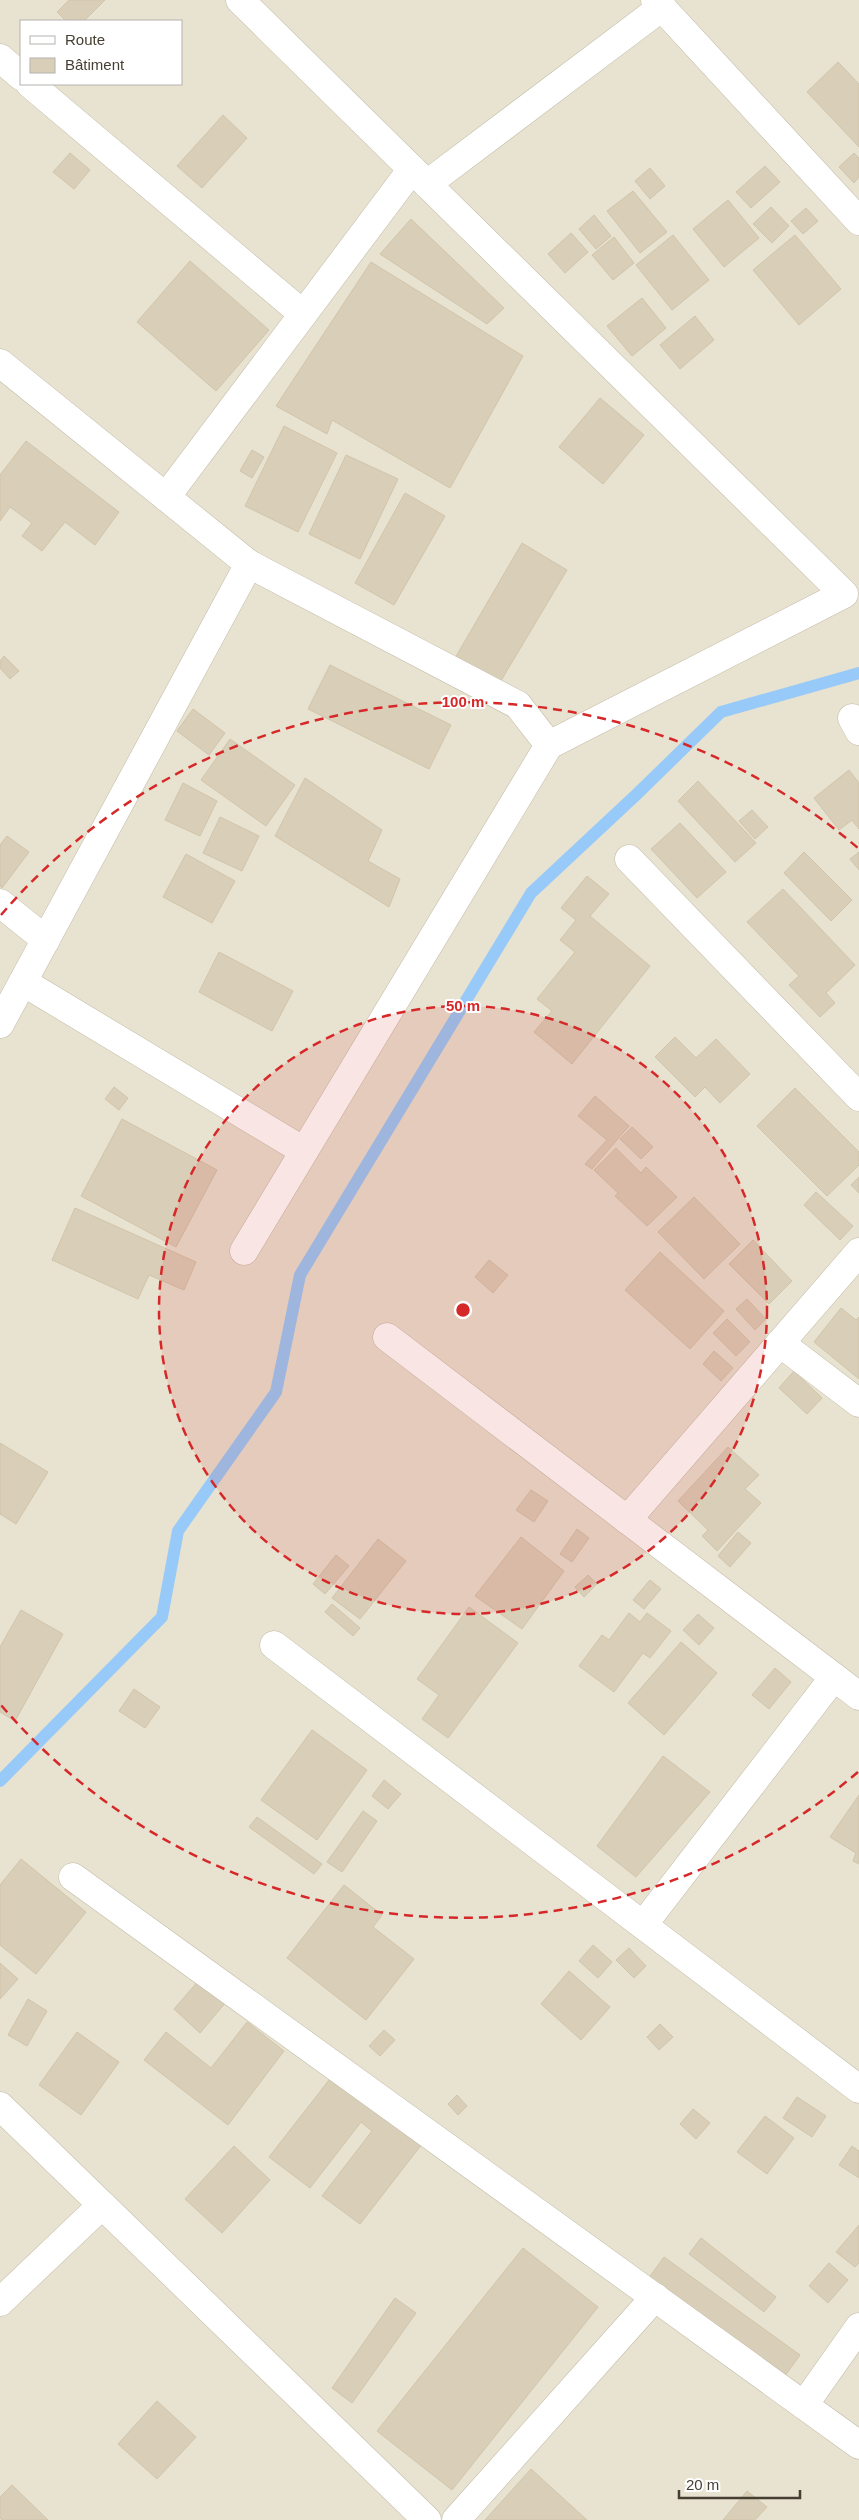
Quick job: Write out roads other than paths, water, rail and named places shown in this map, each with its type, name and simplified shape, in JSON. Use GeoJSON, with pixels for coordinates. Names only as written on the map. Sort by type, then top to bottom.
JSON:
{"type":"FeatureCollection","features":[{"type":"Feature","properties":{"kind":"street"},"geometry":{"type":"LineString","coordinates":[[240,0],[844,594],[548,745],[244,1251]]}},
{"type":"Feature","properties":{"kind":"street"},"geometry":{"type":"LineString","coordinates":[[166,497],[304,314],[419,176],[658,4],[859,221]]}},
{"type":"Feature","properties":{"kind":"street"},"geometry":{"type":"LineString","coordinates":[[0,58],[20,75]]}},
{"type":"Feature","properties":{"kind":"street"},"geometry":{"type":"LineString","coordinates":[[31,85],[304,314]]}},
{"type":"Feature","properties":{"kind":"street"},"geometry":{"type":"LineString","coordinates":[[0,363],[249,564],[518,705],[548,745]]}},
{"type":"Feature","properties":{"kind":"street"},"geometry":{"type":"LineString","coordinates":[[0,1024],[249,564]]}},
{"type":"Feature","properties":{"kind":"street"},"geometry":{"type":"LineString","coordinates":[[629,859],[859,1098]]}},
{"type":"Feature","properties":{"kind":"street"},"geometry":{"type":"LineString","coordinates":[[0,904],[46,940]]}},
{"type":"Feature","properties":{"kind":"street"},"geometry":{"type":"LineString","coordinates":[[23,982],[304,1151]]}},
{"type":"Feature","properties":{"kind":"street"},"geometry":{"type":"LineString","coordinates":[[627,1520],[859,1252]]}},
{"type":"Feature","properties":{"kind":"street"},"geometry":{"type":"LineString","coordinates":[[387,1337],[859,1696]]}},
{"type":"Feature","properties":{"kind":"street"},"geometry":{"type":"LineString","coordinates":[[780,1343],[859,1403]]}},
{"type":"Feature","properties":{"kind":"street"},"geometry":{"type":"LineString","coordinates":[[274,1645],[859,2088]]}},
{"type":"Feature","properties":{"kind":"street"},"geometry":{"type":"LineString","coordinates":[[643,1925],[834,1677]]}},
{"type":"Feature","properties":{"kind":"street"},"geometry":{"type":"LineString","coordinates":[[73,1877],[859,2445]]}},
{"type":"Feature","properties":{"kind":"street"},"geometry":{"type":"LineString","coordinates":[[0,2106],[427,2520]]}},
{"type":"Feature","properties":{"kind":"street"},"geometry":{"type":"LineString","coordinates":[[0,2302],[102,2205]]}},
{"type":"Feature","properties":{"kind":"street"},"geometry":{"type":"LineString","coordinates":[[456,2520],[655,2297]]}},
{"type":"Feature","properties":{"kind":"street"},"geometry":{"type":"LineString","coordinates":[[804,2405],[859,2327]]}},
{"type":"Feature","properties":{"kind":"waterway"},"geometry":{"type":"LineString","coordinates":[[0,1781],[162,1617],[178,1531],[276,1392],[300,1275],[531,893],[721,712],[859,673]]}}]}
